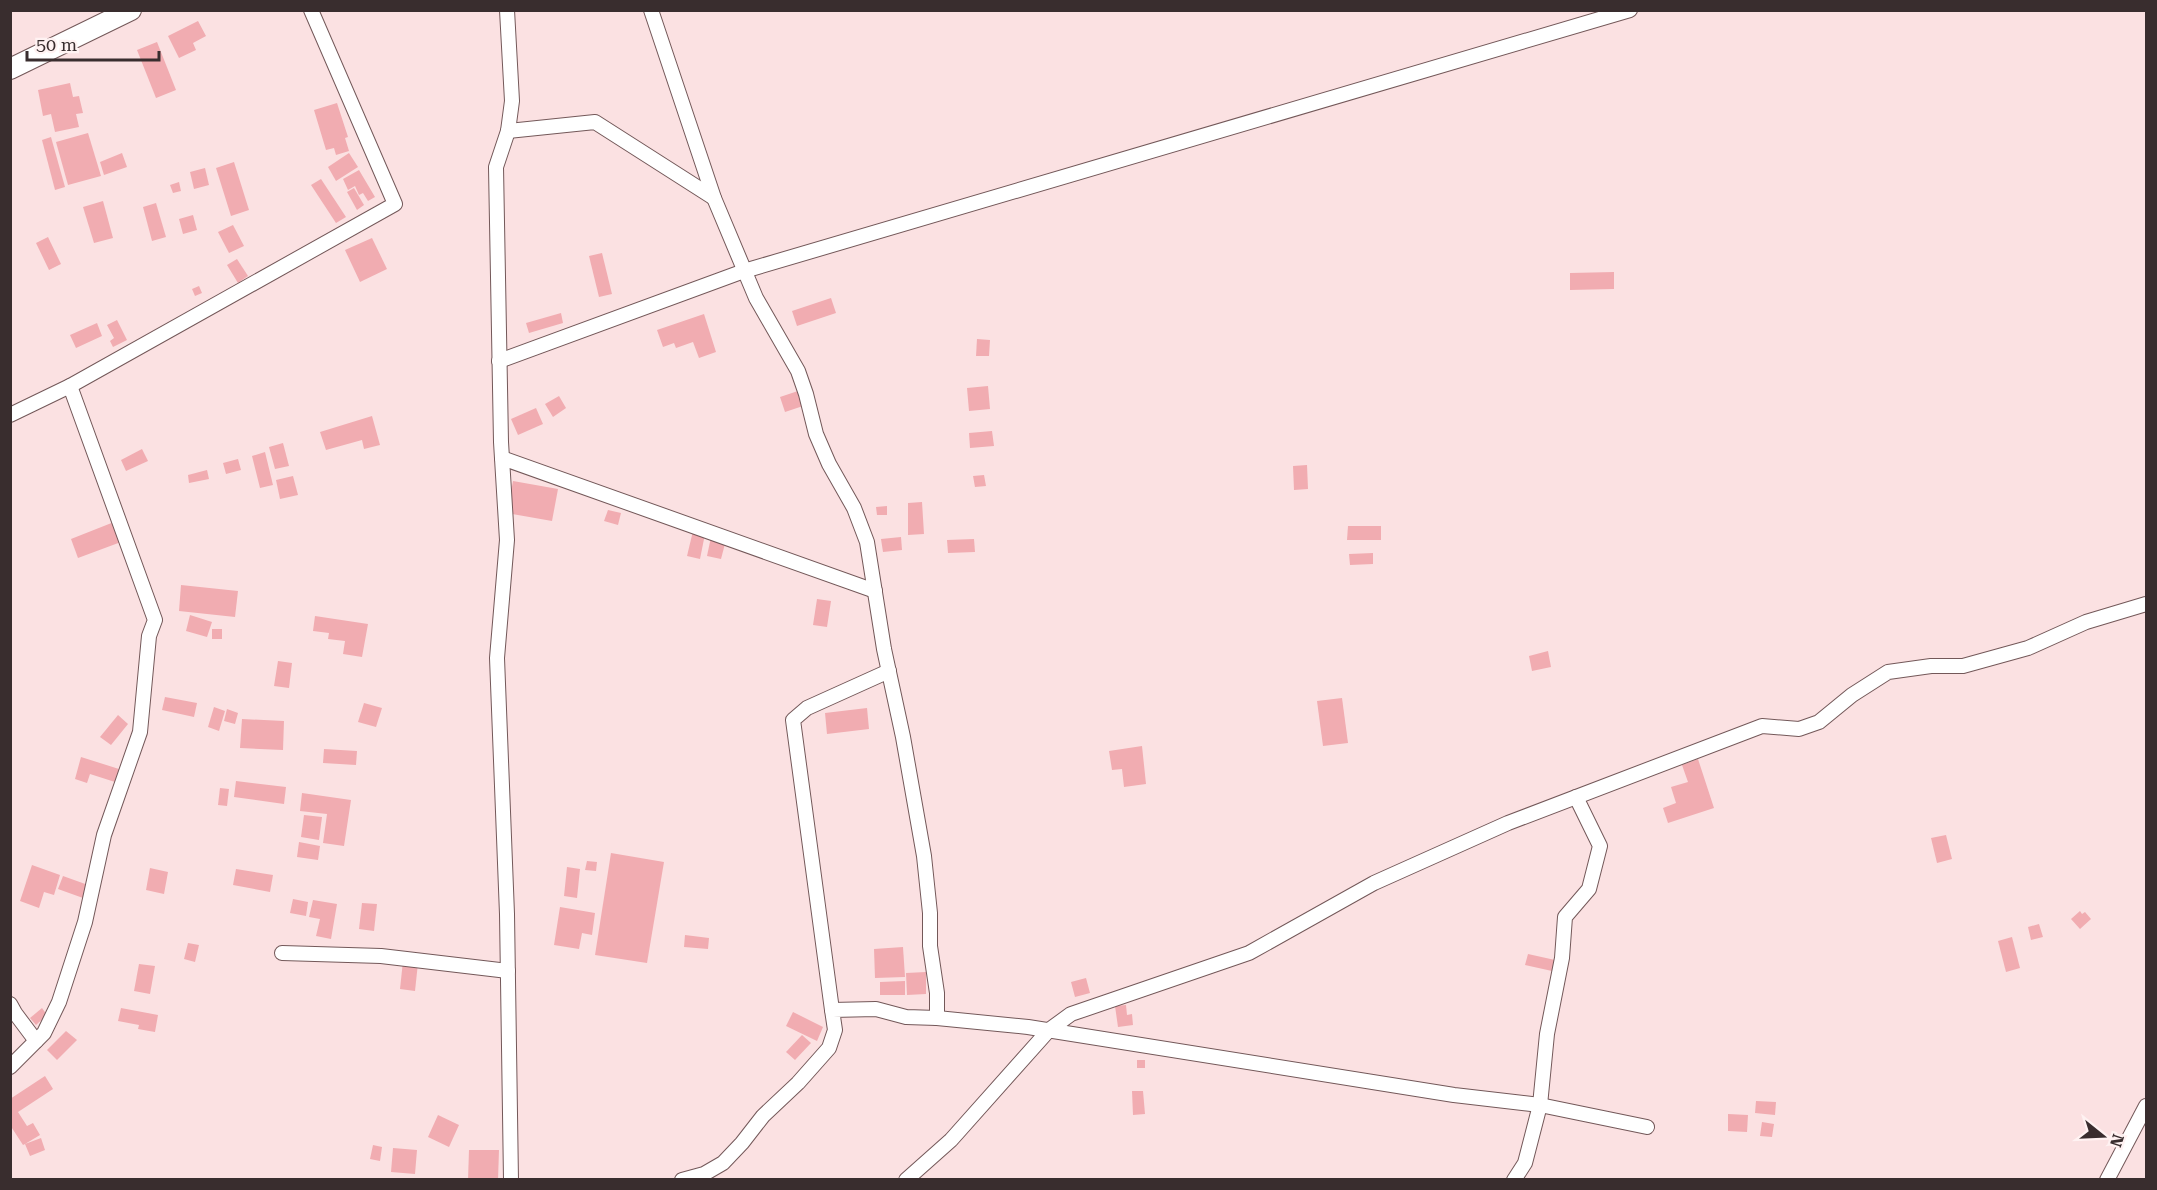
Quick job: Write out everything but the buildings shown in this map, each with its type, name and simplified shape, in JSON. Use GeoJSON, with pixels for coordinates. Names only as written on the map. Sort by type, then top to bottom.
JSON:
{"type":"FeatureCollection","features":[{"type":"Feature","properties":{"kind":"street"},"geometry":{"type":"LineString","coordinates":[[10,69],[131,10]]}},
{"type":"Feature","properties":{"kind":"street"},"geometry":{"type":"LineString","coordinates":[[10,415],[57,390],[70,386],[395,204],[311,10]]}},
{"type":"Feature","properties":{"kind":"street"},"geometry":{"type":"LineString","coordinates":[[507,10],[512,101],[508,131],[496,166],[499,361],[507,540],[497,658],[508,971],[511,1179]]}},
{"type":"Feature","properties":{"kind":"street"},"geometry":{"type":"LineString","coordinates":[[651,10],[714,198],[756,298],[798,371],[816,434],[829,464],[854,508],[867,542],[924,856],[930,913],[930,946],[937,993],[937,1018]]}},
{"type":"Feature","properties":{"kind":"street"},"geometry":{"type":"LineString","coordinates":[[499,361],[744,271],[1630,10]]}},
{"type":"Feature","properties":{"kind":"street"},"geometry":{"type":"LineString","coordinates":[[508,131],[595,122],[714,198]]}},
{"type":"Feature","properties":{"kind":"street"},"geometry":{"type":"LineString","coordinates":[[10,1067],[44,1033],[59,1002],[85,922],[104,835],[140,732],[148,636],[155,620],[70,386]]}},
{"type":"Feature","properties":{"kind":"street"},"geometry":{"type":"LineString","coordinates":[[502,458],[875,591]]}},
{"type":"Feature","properties":{"kind":"street"},"geometry":{"type":"LineString","coordinates":[[906,1179],[951,1140],[1049,1030],[1071,1014],[1249,953],[1374,883],[1509,823],[1762,726],[1799,729],[1819,722],[1852,695],[1888,672],[1931,666],[1963,666],[2028,648],[2086,622],[2146,604]]}},
{"type":"Feature","properties":{"kind":"street"},"geometry":{"type":"LineString","coordinates":[[682,1179],[704,1174],[723,1163],[763,1116],[798,1083],[828,1048],[835,1030],[793,720],[807,708],[889,671]]}},
{"type":"Feature","properties":{"kind":"street"},"geometry":{"type":"LineString","coordinates":[[1514,1179],[1525,1162],[1540,1105],[1547,1034],[1562,958],[1565,917],[1589,889],[1600,846],[1576,797]]}},
{"type":"Feature","properties":{"kind":"street"},"geometry":{"type":"LineString","coordinates":[[282,953],[381,956],[508,971]]}},
{"type":"Feature","properties":{"kind":"street"},"geometry":{"type":"LineString","coordinates":[[10,1004],[36,1041]]}},
{"type":"Feature","properties":{"kind":"street"},"geometry":{"type":"LineString","coordinates":[[832,1010],[876,1009],[906,1017],[937,1018],[1049,1030],[1454,1095],[1540,1105],[1647,1127]]}},
{"type":"Feature","properties":{"kind":"street"},"geometry":{"type":"LineString","coordinates":[[2107,1179],[2146,1106]]}}]}
